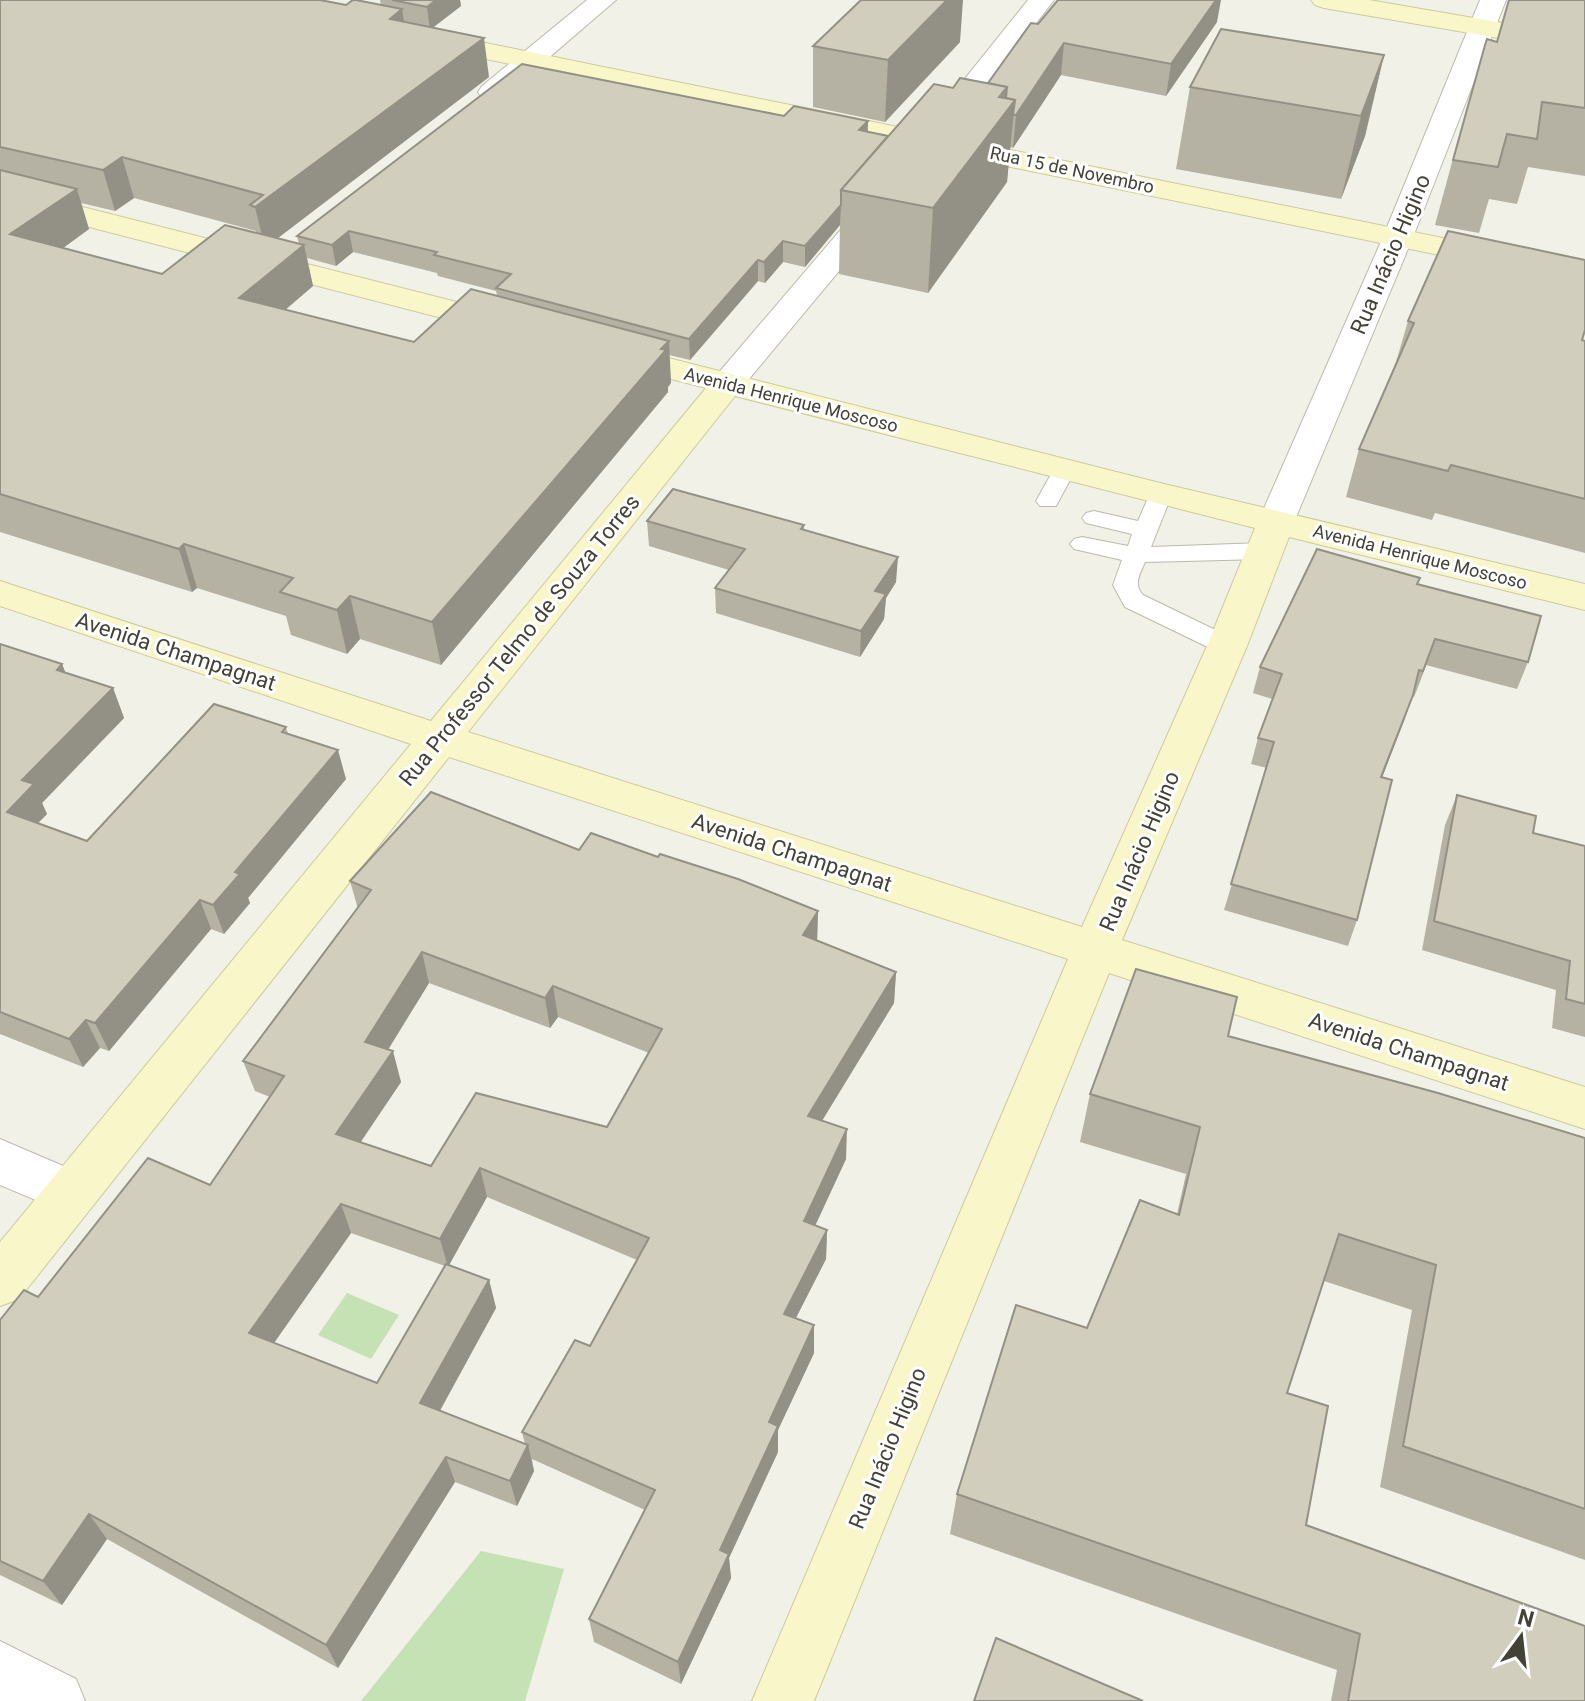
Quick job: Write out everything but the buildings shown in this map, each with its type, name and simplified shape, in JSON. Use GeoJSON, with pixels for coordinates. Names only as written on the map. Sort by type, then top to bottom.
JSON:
{"type":"FeatureCollection","features":[{"type":"Feature","properties":{"kind":"street"},"geometry":{"type":"LineString","coordinates":[[471,107],[533,60],[603,0]]}},
{"type":"Feature","properties":{"kind":"street","name":"Rua Professor Telmo de Souza Torres"},"geometry":{"type":"LineString","coordinates":[[0,1282],[727,384],[902,177],[1041,0]]}},
{"type":"Feature","properties":{"kind":"street"},"geometry":{"type":"LineString","coordinates":[[1324,0],[1488,14],[1585,45]]}},
{"type":"Feature","properties":{"kind":"street","name":"Rua Inácio Higino"},"geometry":{"type":"LineString","coordinates":[[783,1701],[1048,1059],[1227,646],[1488,14]]}},
{"type":"Feature","properties":{"kind":"street","name":"Rua 15 de Novembro"},"geometry":{"type":"LineString","coordinates":[[397,33],[1585,276]]}},
{"type":"Feature","properties":{"kind":"street"},"geometry":{"type":"LineString","coordinates":[[0,195],[271,262],[529,331]]}},
{"type":"Feature","properties":{"kind":"street"},"geometry":{"type":"LineString","coordinates":[[271,262],[298,240]]}},
{"type":"Feature","properties":{"kind":"street","name":"Avenida Henrique Moscoso"},"geometry":{"type":"LineString","coordinates":[[590,347],[1160,494],[1270,536],[1585,597]]}},
{"type":"Feature","properties":{"kind":"street","name":"Avenida Champagnat"},"geometry":{"type":"LineString","coordinates":[[0,593],[1585,1108]]}},
{"type":"Feature","properties":{"kind":"street"},"geometry":{"type":"LineString","coordinates":[[0,1161],[71,1193]]}},
{"type":"Feature","properties":{"kind":"street"},"geometry":{"type":"LineString","coordinates":[[0,1672],[54,1701]]}},
{"type":"Feature","properties":{"kind":"lane"},"geometry":{"type":"LineString","coordinates":[[1048,501],[1065,469]]}},
{"type":"Feature","properties":{"kind":"lane"},"geometry":{"type":"LineString","coordinates":[[1160,494],[1124,586],[1126,593],[1134,601],[1227,646]]}},
{"type":"Feature","properties":{"kind":"lane"},"geometry":{"type":"LineString","coordinates":[[1094,518],[1146,530]]}},
{"type":"Feature","properties":{"kind":"lane"},"geometry":{"type":"LineString","coordinates":[[1082,544],[1136,555],[1270,536]]}},
{"type":"Feature","properties":{"kind":"green space"},"geometry":{"type":"Polygon","coordinates":[[[347,1293],[399,1315],[371,1359],[318,1335],[347,1293]]]}},
{"type":"Feature","properties":{"kind":"green space"},"geometry":{"type":"Polygon","coordinates":[[[481,1551],[564,1569],[525,1701],[361,1701],[481,1551]]]}}]}
